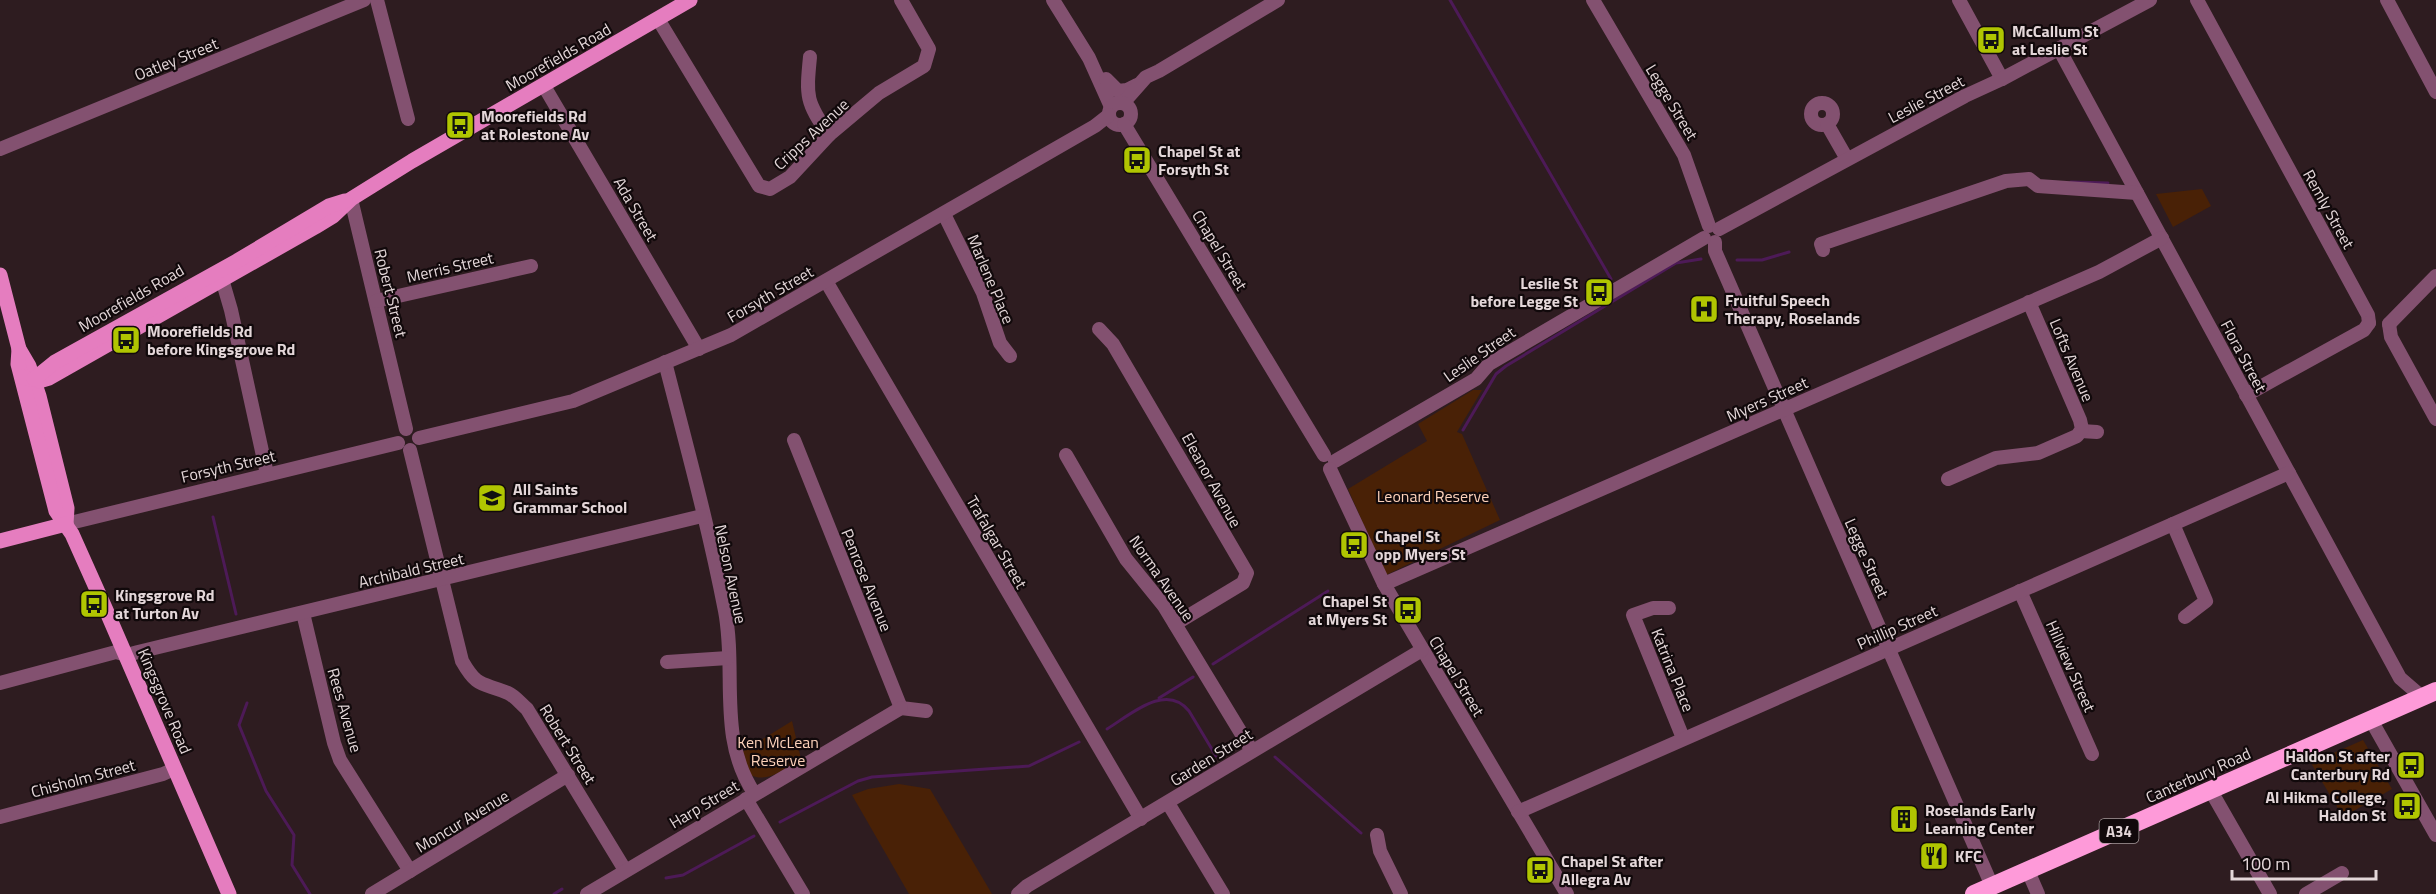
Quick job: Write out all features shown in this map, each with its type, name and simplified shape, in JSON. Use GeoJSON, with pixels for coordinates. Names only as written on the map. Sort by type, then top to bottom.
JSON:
{"type":"FeatureCollection","features":[{"type":"Feature","properties":{"kind":"highway","name":"Canterbury Road"},"geometry":{"type":"LineString","coordinates":[[1974,894],[2429,694]]}},
{"type":"Feature","properties":{"kind":"main road","name":"Moorefields Road"},"geometry":{"type":"LineString","coordinates":[[34,379],[218,277],[329,206],[351,199],[690,0]]}},
{"type":"Feature","properties":{"kind":"main road"},"geometry":{"type":"LineString","coordinates":[[0,275],[18,346],[34,379]]}},
{"type":"Feature","properties":{"kind":"main road","name":"Moorefields Road"},"geometry":{"type":"LineString","coordinates":[[34,379],[55,362],[218,277]]}},
{"type":"Feature","properties":{"kind":"main road"},"geometry":{"type":"LineString","coordinates":[[18,346],[38,359],[55,362]]}},
{"type":"Feature","properties":{"kind":"main road","name":"Kingsgrove Road"},"geometry":{"type":"LineString","coordinates":[[34,379],[33,397],[67,508],[66,524],[127,655],[229,894]]}},
{"type":"Feature","properties":{"kind":"main road"},"geometry":{"type":"LineString","coordinates":[[0,541],[66,524]]}},
{"type":"Feature","properties":{"kind":"street","name":"Oatley Street"},"geometry":{"type":"LineString","coordinates":[[0,149],[364,0]]}},
{"type":"Feature","properties":{"kind":"street"},"geometry":{"type":"LineString","coordinates":[[377,0],[408,118]]}},
{"type":"Feature","properties":{"kind":"street","name":"Cripps Avenue"},"geometry":{"type":"LineString","coordinates":[[658,19],[761,188],[770,189],[783,183],[829,135],[888,87],[921,69],[927,61],[929,49],[902,0]]}},
{"type":"Feature","properties":{"kind":"street"},"geometry":{"type":"LineString","coordinates":[[1053,0],[1118,107]]}},
{"type":"Feature","properties":{"kind":"street"},"geometry":{"type":"LineString","coordinates":[[1118,107],[1160,71],[1262,4],[1278,0]]}},
{"type":"Feature","properties":{"kind":"street","name":"Legge Street"},"geometry":{"type":"LineString","coordinates":[[1593,0],[1684,155],[1712,234],[1715,252],[1992,886]]}},
{"type":"Feature","properties":{"kind":"street"},"geometry":{"type":"LineString","coordinates":[[1959,0],[2002,79]]}},
{"type":"Feature","properties":{"kind":"street","name":"Leslie Street"},"geometry":{"type":"LineString","coordinates":[[1330,462],[1476,380],[1489,364],[1712,234],[1847,159],[2150,0]]}},
{"type":"Feature","properties":{"kind":"street","name":"Remly Street"},"geometry":{"type":"LineString","coordinates":[[2197,0],[2368,315],[2369,322]]}},
{"type":"Feature","properties":{"kind":"street"},"geometry":{"type":"LineString","coordinates":[[2387,0],[2436,92]]}},
{"type":"Feature","properties":{"kind":"street","name":"Flora Street"},"geometry":{"type":"LineString","coordinates":[[2059,49],[2400,678],[2403,706]]}},
{"type":"Feature","properties":{"kind":"street"},"geometry":{"type":"LineString","coordinates":[[810,57],[807,87],[809,103],[829,135]]}},
{"type":"Feature","properties":{"kind":"street"},"geometry":{"type":"LineString","coordinates":[[1089,58],[1114,89],[1122,92],[1138,85]]}},
{"type":"Feature","properties":{"kind":"street"},"geometry":{"type":"LineString","coordinates":[[1118,107],[1149,75],[1160,71]]}},
{"type":"Feature","properties":{"kind":"street"},"geometry":{"type":"LineString","coordinates":[[1106,79],[1118,107]]}},
{"type":"Feature","properties":{"kind":"street","name":"Ada Street"},"geometry":{"type":"LineString","coordinates":[[544,86],[699,348]]}},
{"type":"Feature","properties":{"kind":"street","name":"Chapel Street"},"geometry":{"type":"LineString","coordinates":[[1118,107],[1114,123],[1124,124],[1330,462],[1384,584],[1567,894]]}},
{"type":"Feature","properties":{"kind":"street","name":"Forsyth Street"},"geometry":{"type":"LineString","coordinates":[[419,438],[573,401],[731,335],[944,214],[1118,107]]}},
{"type":"Feature","properties":{"kind":"street"},"geometry":{"type":"LineString","coordinates":[[1827,124],[1847,159]]}},
{"type":"Feature","properties":{"kind":"street"},"geometry":{"type":"LineString","coordinates":[[1823,250],[1821,244],[2006,181],[2029,179],[2038,186],[2137,193]]}},
{"type":"Feature","properties":{"kind":"street","name":"Robert Street"},"geometry":{"type":"LineString","coordinates":[[351,199],[406,429]]}},
{"type":"Feature","properties":{"kind":"street","name":"Marlene Place"},"geometry":{"type":"LineString","coordinates":[[944,214],[983,293],[1000,343],[1010,356]]}},
{"type":"Feature","properties":{"kind":"street","name":"Myers Street"},"geometry":{"type":"LineString","coordinates":[[1384,584],[2098,272],[2162,238]]}},
{"type":"Feature","properties":{"kind":"street","name":"Merris Street"},"geometry":{"type":"LineString","coordinates":[[376,301],[531,266]]}},
{"type":"Feature","properties":{"kind":"street"},"geometry":{"type":"LineString","coordinates":[[2389,324],[2436,276]]}},
{"type":"Feature","properties":{"kind":"street"},"geometry":{"type":"LineString","coordinates":[[218,277],[231,310],[267,474]]}},
{"type":"Feature","properties":{"kind":"street","name":"Trafalgar Street"},"geometry":{"type":"LineString","coordinates":[[826,281],[1142,819]]}},
{"type":"Feature","properties":{"kind":"street","name":"Lofts Avenue"},"geometry":{"type":"LineString","coordinates":[[2029,302],[2080,420],[2081,431]]}},
{"type":"Feature","properties":{"kind":"street"},"geometry":{"type":"LineString","coordinates":[[2246,394],[2364,330],[2369,322],[2389,324]]}},
{"type":"Feature","properties":{"kind":"street"},"geometry":{"type":"LineString","coordinates":[[2389,324],[2391,337],[2436,419]]}},
{"type":"Feature","properties":{"kind":"street","name":"Eleanor Avenue"},"geometry":{"type":"LineString","coordinates":[[1099,329],[1113,344],[1247,573],[1243,583],[1175,624]]}},
{"type":"Feature","properties":{"kind":"street","name":"Nelson Avenue"},"geometry":{"type":"LineString","coordinates":[[665,362],[725,612],[734,748],[750,796],[803,894]]}},
{"type":"Feature","properties":{"kind":"street"},"geometry":{"type":"LineString","coordinates":[[406,429],[413,429],[419,438],[418,445],[404,447],[400,433],[406,429]]}},
{"type":"Feature","properties":{"kind":"street"},"geometry":{"type":"LineString","coordinates":[[1948,479],[1996,458],[2038,453],[2077,436],[2081,431],[2097,432]]}},
{"type":"Feature","properties":{"kind":"street","name":"Penrose Avenue"},"geometry":{"type":"LineString","coordinates":[[794,440],[901,708]]}},
{"type":"Feature","properties":{"kind":"street","name":"Forsyth Street"},"geometry":{"type":"LineString","coordinates":[[66,524],[267,474],[404,447]]}},
{"type":"Feature","properties":{"kind":"street","name":"Robert Street"},"geometry":{"type":"LineString","coordinates":[[404,447],[442,580],[462,662],[472,679],[509,694],[527,709],[625,870]]}},
{"type":"Feature","properties":{"kind":"street","name":"Norma Avenue"},"geometry":{"type":"LineString","coordinates":[[1066,455],[1126,559],[1157,594],[1252,751]]}},
{"type":"Feature","properties":{"kind":"street","name":"Phillip Street"},"geometry":{"type":"LineString","coordinates":[[1518,812],[2289,473]]}},
{"type":"Feature","properties":{"kind":"street","name":"Archibald Street"},"geometry":{"type":"LineString","coordinates":[[0,683],[116,652],[127,655],[702,516]]}},
{"type":"Feature","properties":{"kind":"street"},"geometry":{"type":"LineString","coordinates":[[2173,524],[2206,601],[2185,617]]}},
{"type":"Feature","properties":{"kind":"street","name":"Hillview Street"},"geometry":{"type":"LineString","coordinates":[[2020,591],[2092,754]]}},
{"type":"Feature","properties":{"kind":"street","name":"Katrina Place"},"geometry":{"type":"LineString","coordinates":[[1669,608],[1653,608],[1633,615],[1683,738]]}},
{"type":"Feature","properties":{"kind":"street","name":"Rees Avenue"},"geometry":{"type":"LineString","coordinates":[[303,613],[340,760],[410,871]]}},
{"type":"Feature","properties":{"kind":"street","name":"Garden Street"},"geometry":{"type":"LineString","coordinates":[[1018,894],[1422,650]]}},
{"type":"Feature","properties":{"kind":"street"},"geometry":{"type":"LineString","coordinates":[[667,662],[728,658]]}},
{"type":"Feature","properties":{"kind":"street","name":"Flora Street"},"geometry":{"type":"LineString","coordinates":[[2400,678],[2429,694]]}},
{"type":"Feature","properties":{"kind":"street"},"geometry":{"type":"LineString","coordinates":[[901,708],[926,711]]}},
{"type":"Feature","properties":{"kind":"street","name":"Harp Street"},"geometry":{"type":"LineString","coordinates":[[586,894],[901,708]]}},
{"type":"Feature","properties":{"kind":"street"},"geometry":{"type":"LineString","coordinates":[[2371,720],[2436,835]]}},
{"type":"Feature","properties":{"kind":"street","name":"Chisholm Street"},"geometry":{"type":"LineString","coordinates":[[0,817],[163,774],[174,769]]}},
{"type":"Feature","properties":{"kind":"street","name":"Moncur Avenue"},"geometry":{"type":"LineString","coordinates":[[372,894],[568,775]]}},
{"type":"Feature","properties":{"kind":"street"},"geometry":{"type":"LineString","coordinates":[[2211,791],[2270,894]]}},
{"type":"Feature","properties":{"kind":"street"},"geometry":{"type":"LineString","coordinates":[[1168,803],[1223,894]]}},
{"type":"Feature","properties":{"kind":"street"},"geometry":{"type":"LineString","coordinates":[[1377,835],[1380,851],[1401,894]]}},
{"type":"Feature","properties":{"kind":"street"},"geometry":{"type":"LineString","coordinates":[[2028,871],[2038,894]]}},
{"type":"Feature","properties":{"kind":"street"},"geometry":{"type":"LineString","coordinates":[[2306,894],[2342,873]]}},
{"type":"Feature","properties":{"kind":"green space"},"geometry":{"type":"Polygon","coordinates":[[[2202,189],[2211,206],[2173,227],[2156,194],[2202,189]]]}},
{"type":"Feature","properties":{"kind":"green space","name":"Leonard Reserve"},"geometry":{"type":"Polygon","coordinates":[[[1473,390],[1482,390],[1457,432],[1462,434],[1500,520],[1386,575],[1348,489],[1427,441],[1418,424],[1473,390]]]}},
{"type":"Feature","properties":{"kind":"green space","name":"Ken McLean Reserve"},"geometry":{"type":"Polygon","coordinates":[[[792,721],[801,759],[769,776],[762,778],[749,774],[742,752],[792,721]]]}},
{"type":"Feature","properties":{"kind":"green space"},"geometry":{"type":"Polygon","coordinates":[[[2363,740],[2392,789],[2343,817],[2311,763],[2363,740]]]}},
{"type":"Feature","properties":{"kind":"green space"},"geometry":{"type":"Polygon","coordinates":[[[899,784],[930,789],[992,894],[909,894],[852,795],[868,789],[899,784]]]}},
{"type":"Feature","properties":{"kind":"waterway"},"geometry":{"type":"LineString","coordinates":[[1450,0],[1611,279]]}},
{"type":"Feature","properties":{"kind":"waterway"},"geometry":{"type":"LineString","coordinates":[[2071,182],[2108,183]]}},
{"type":"Feature","properties":{"kind":"waterway"},"geometry":{"type":"LineString","coordinates":[[1737,260],[1762,260],[1789,252]]}},
{"type":"Feature","properties":{"kind":"waterway"},"geometry":{"type":"LineString","coordinates":[[1463,430],[1496,374],[1506,366],[1676,263],[1701,259]]}},
{"type":"Feature","properties":{"kind":"waterway"},"geometry":{"type":"LineString","coordinates":[[213,517],[236,614]]}},
{"type":"Feature","properties":{"kind":"waterway"},"geometry":{"type":"LineString","coordinates":[[1213,664],[1328,591]]}},
{"type":"Feature","properties":{"kind":"waterway"},"geometry":{"type":"LineString","coordinates":[[1159,698],[1193,677]]}},
{"type":"Feature","properties":{"kind":"waterway"},"geometry":{"type":"LineString","coordinates":[[1107,729],[1148,704],[1159,700],[1170,700],[1180,703],[1189,711],[1216,756]]}},
{"type":"Feature","properties":{"kind":"waterway"},"geometry":{"type":"LineString","coordinates":[[247,703],[239,725],[266,791],[294,835],[292,865],[310,894]]}},
{"type":"Feature","properties":{"kind":"waterway"},"geometry":{"type":"LineString","coordinates":[[780,822],[858,781],[872,777],[1029,766],[1079,742]]}},
{"type":"Feature","properties":{"kind":"waterway"},"geometry":{"type":"LineString","coordinates":[[1275,757],[1361,833]]}},
{"type":"Feature","properties":{"kind":"waterway"},"geometry":{"type":"LineString","coordinates":[[666,878],[683,875],[754,836]]}},
{"type":"Feature","properties":{"kind":"waterway"},"geometry":{"type":"LineString","coordinates":[[554,894],[562,889]]}},
{"type":"Feature","properties":{"kind":"place","name":"McCallum St at Leslie St"},"geometry":{"type":"Point","coordinates":[1991,40]}},
{"type":"Feature","properties":{"kind":"place","name":"Moorefields Rd at Rolestone Av"},"geometry":{"type":"Point","coordinates":[460,125]}},
{"type":"Feature","properties":{"kind":"place","name":"Chapel St at Forsyth St"},"geometry":{"type":"Point","coordinates":[1137,160]}},
{"type":"Feature","properties":{"kind":"place","name":"Leslie St before Legge St"},"geometry":{"type":"Point","coordinates":[1599,292]}},
{"type":"Feature","properties":{"kind":"place","name":"Fruitful Speech Therapy, Roselands"},"geometry":{"type":"Point","coordinates":[1704,309]}},
{"type":"Feature","properties":{"kind":"place","name":"Moorefields Rd before Kingsgrove Rd"},"geometry":{"type":"Point","coordinates":[126,340]}},
{"type":"Feature","properties":{"kind":"place","name":"All Saints Grammar School"},"geometry":{"type":"Point","coordinates":[492,498]}},
{"type":"Feature","properties":{"kind":"place","name":"Chapel St opp Myers St"},"geometry":{"type":"Point","coordinates":[1354,545]}},
{"type":"Feature","properties":{"kind":"place","name":"Kingsgrove Rd at Turton Av"},"geometry":{"type":"Point","coordinates":[94,604]}},
{"type":"Feature","properties":{"kind":"place","name":"Chapel St at Myers St"},"geometry":{"type":"Point","coordinates":[1408,610]}},
{"type":"Feature","properties":{"kind":"place","name":"Haldon St after Canterbury Rd"},"geometry":{"type":"Point","coordinates":[2411,765]}},
{"type":"Feature","properties":{"kind":"place","name":"Al Hikma College, Haldon St"},"geometry":{"type":"Point","coordinates":[2407,806]}},
{"type":"Feature","properties":{"kind":"place","name":"Roselands Early Learning Center"},"geometry":{"type":"Point","coordinates":[1904,819]}},
{"type":"Feature","properties":{"kind":"place","name":"KFC"},"geometry":{"type":"Point","coordinates":[1934,856]}},
{"type":"Feature","properties":{"kind":"place","name":"Chapel St after Allegra Av"},"geometry":{"type":"Point","coordinates":[1540,870]}}]}
